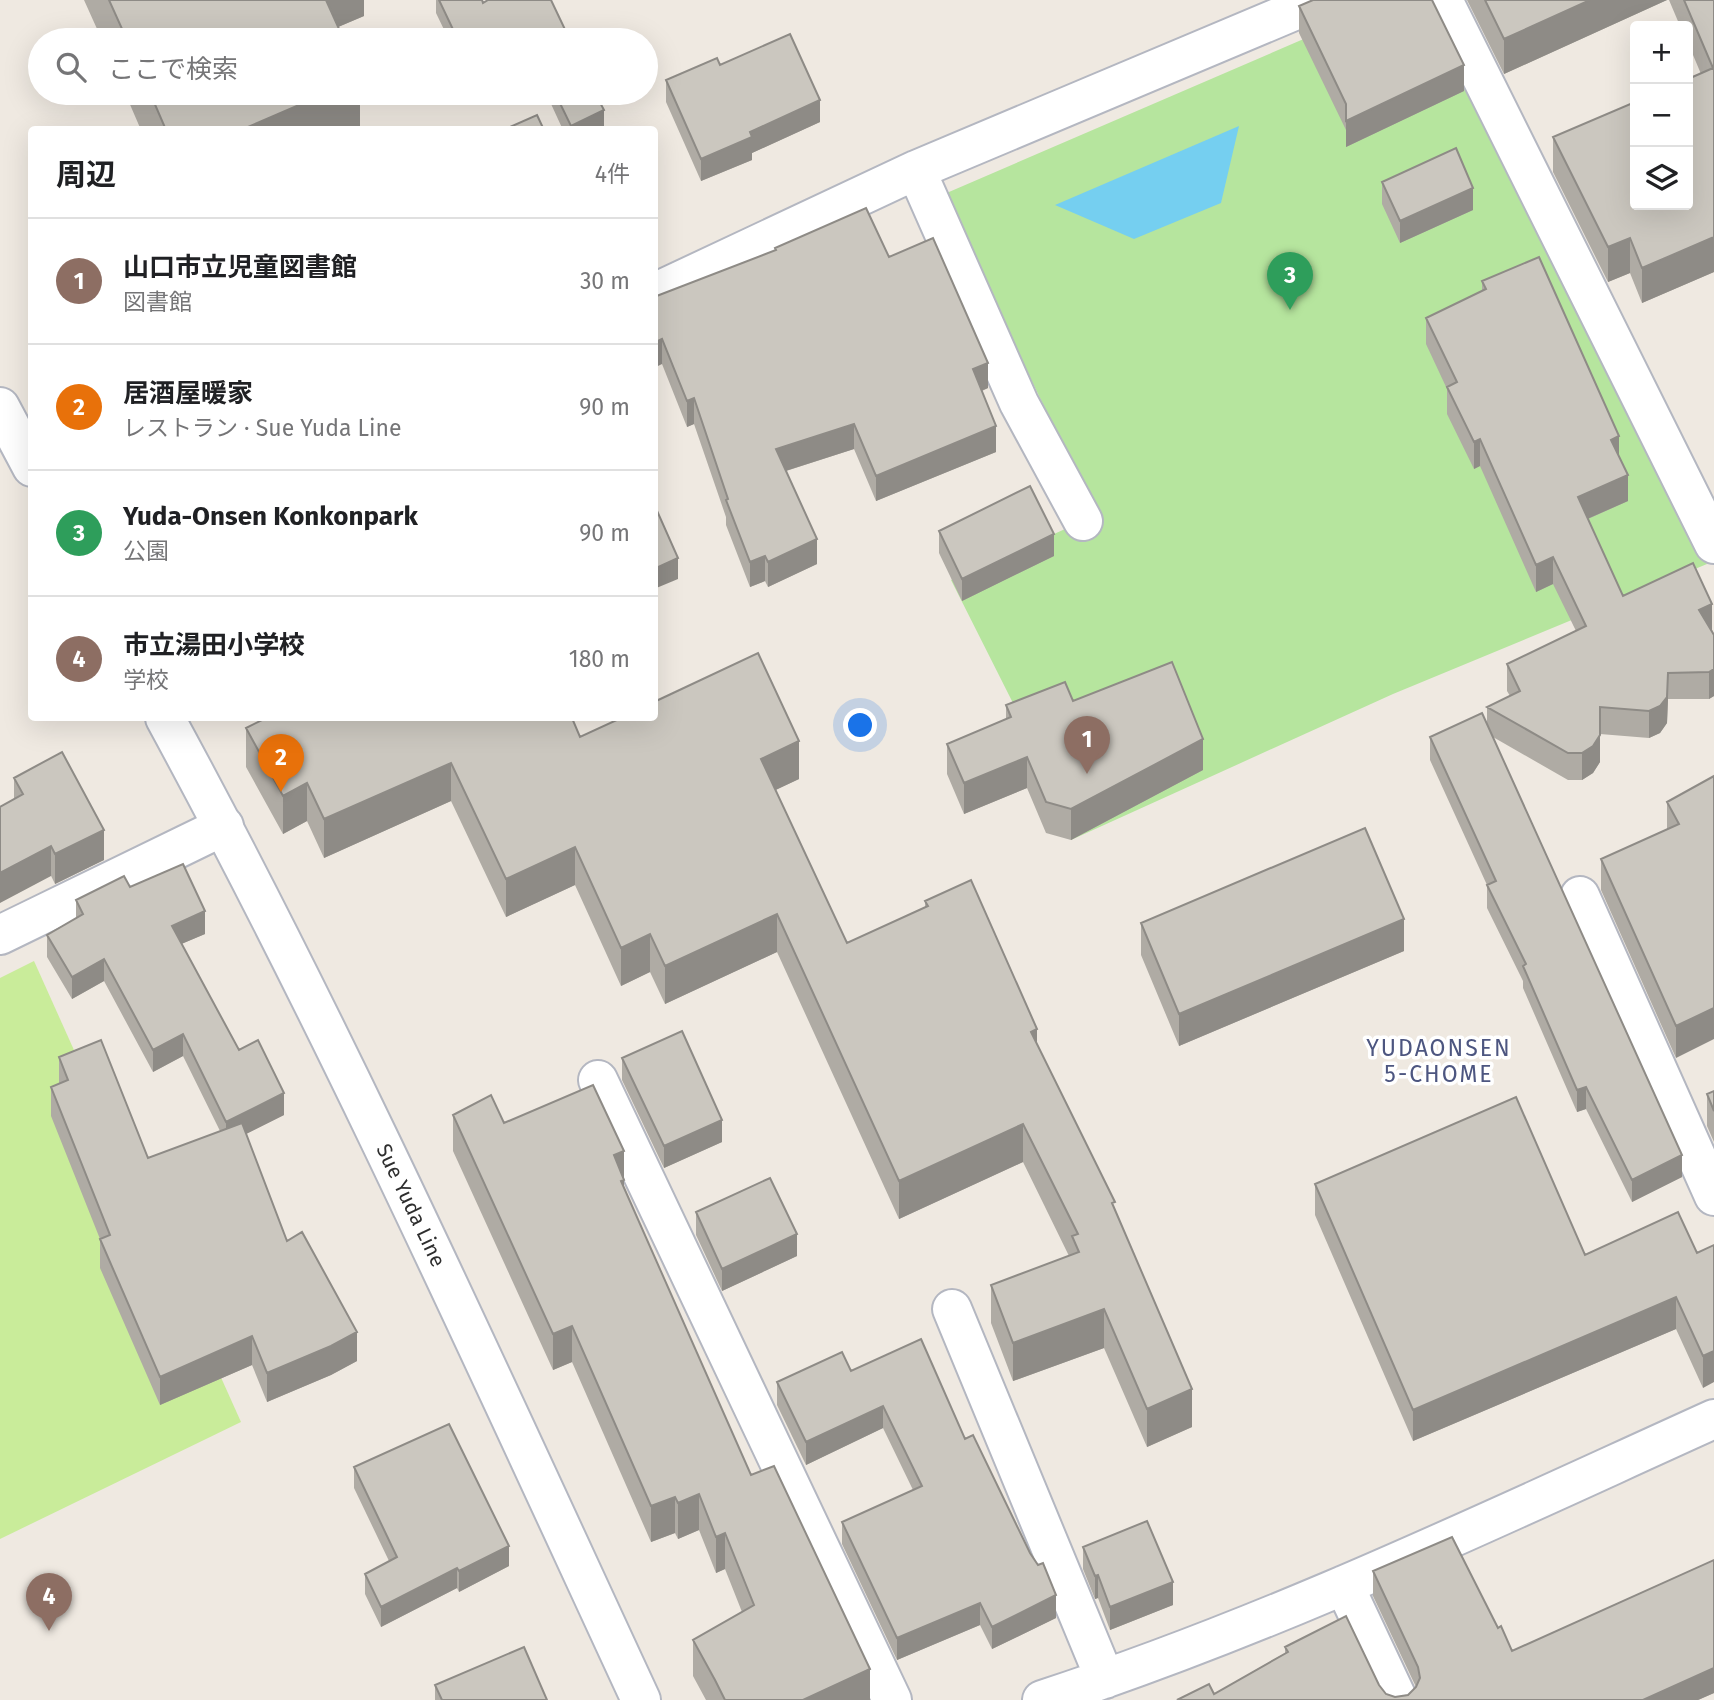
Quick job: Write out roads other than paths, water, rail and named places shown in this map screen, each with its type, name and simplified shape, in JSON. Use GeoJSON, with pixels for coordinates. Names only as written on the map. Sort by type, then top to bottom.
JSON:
{"type":"FeatureCollection","features":[{"type":"Feature","properties":{"kind":"street"},"geometry":{"type":"LineString","coordinates":[[658,291],[916,170],[1321,0]]}},
{"type":"Feature","properties":{"kind":"street"},"geometry":{"type":"LineString","coordinates":[[1443,0],[1714,544]]}},
{"type":"Feature","properties":{"kind":"street"},"geometry":{"type":"LineString","coordinates":[[916,170],[1019,403],[1083,521]]}},
{"type":"Feature","properties":{"kind":"street"},"geometry":{"type":"LineString","coordinates":[[0,407],[28,460]]}},
{"type":"Feature","properties":{"kind":"street","name":"Sue Yuda Line"},"geometry":{"type":"LineString","coordinates":[[167,721],[224,826],[394,1166],[641,1700]]}},
{"type":"Feature","properties":{"kind":"street"},"geometry":{"type":"LineString","coordinates":[[0,935],[224,826]]}},
{"type":"Feature","properties":{"kind":"street"},"geometry":{"type":"LineString","coordinates":[[1580,896],[1714,1196]]}},
{"type":"Feature","properties":{"kind":"street"},"geometry":{"type":"LineString","coordinates":[[597,1080],[892,1700]]}},
{"type":"Feature","properties":{"kind":"street"},"geometry":{"type":"LineString","coordinates":[[952,1308],[1105,1679]]}},
{"type":"Feature","properties":{"kind":"street"},"geometry":{"type":"LineString","coordinates":[[1042,1700],[1105,1679],[1344,1585],[1714,1419]]}},
{"type":"Feature","properties":{"kind":"street"},"geometry":{"type":"LineString","coordinates":[[1344,1585],[1398,1700]]}},
{"type":"Feature","properties":{"kind":"water"},"geometry":{"type":"Polygon","coordinates":[[[1239,126],[1221,203],[1134,239],[1055,205],[1239,126]]]}},
{"type":"Feature","properties":{"kind":"place","name":"Yuda-Onsen Konkonpark"},"geometry":{"type":"Point","coordinates":[1290,310]}},
{"type":"Feature","properties":{"kind":"place","name":"山口市立児童図書館"},"geometry":{"type":"Point","coordinates":[1087,774]}},
{"type":"Feature","properties":{"kind":"place","name":"居酒屋暖家"},"geometry":{"type":"Point","coordinates":[281,792]}},
{"type":"Feature","properties":{"kind":"place","name":"市立湯田小学校"},"geometry":{"type":"Point","coordinates":[49,1631]}},
{"type":"Feature","properties":{"kind":"district","name":"YUDAONSEN 5-CHOME"},"geometry":{"type":"Point","coordinates":[1439,1061]}}]}
